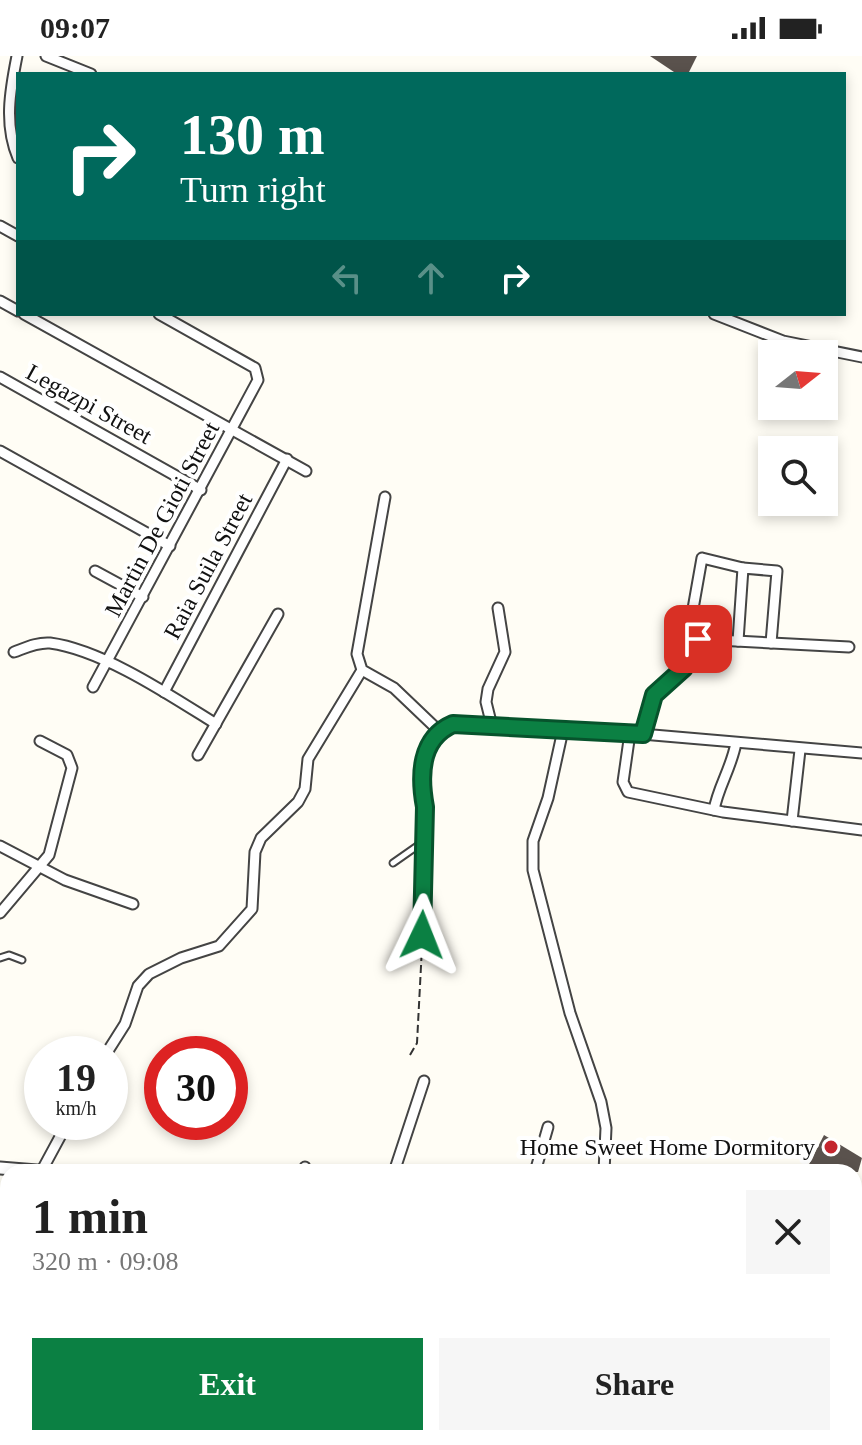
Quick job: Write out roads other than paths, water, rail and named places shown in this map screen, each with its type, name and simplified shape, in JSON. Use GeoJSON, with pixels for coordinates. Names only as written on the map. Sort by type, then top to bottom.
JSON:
{"type":"FeatureCollection","features":[{"type":"Feature","properties":{"kind":"street"},"geometry":{"type":"LineString","coordinates":[[16,153],[12,143],[8,99],[17,56]]}},
{"type":"Feature","properties":{"kind":"street"},"geometry":{"type":"LineString","coordinates":[[46,56],[86,72]]}},
{"type":"Feature","properties":{"kind":"street","name":"Martin De Gioti Street"},"geometry":{"type":"LineString","coordinates":[[93,687],[258,380],[255,368],[163,316]]}},
{"type":"Feature","properties":{"kind":"street"},"geometry":{"type":"LineString","coordinates":[[719,316],[783,341],[862,357]]}},
{"type":"Feature","properties":{"kind":"street"},"geometry":{"type":"LineString","coordinates":[[41,318],[306,471]]}},
{"type":"Feature","properties":{"kind":"street","name":"Legazpi Street"},"geometry":{"type":"LineString","coordinates":[[0,377],[201,490]]}},
{"type":"Feature","properties":{"kind":"street"},"geometry":{"type":"LineString","coordinates":[[0,451],[170,546]]}},
{"type":"Feature","properties":{"kind":"street","name":"Raia Suila Street"},"geometry":{"type":"LineString","coordinates":[[164,692],[287,459]]}},
{"type":"Feature","properties":{"kind":"street"},"geometry":{"type":"LineString","coordinates":[[117,1036],[125,1024],[138,986],[149,974],[219,946],[252,909],[255,852],[261,838],[298,802],[305,789],[308,759],[362,670],[358,637],[385,497]]}},
{"type":"Feature","properties":{"kind":"street"},"geometry":{"type":"LineString","coordinates":[[771,643],[777,571],[743,568],[702,558],[688,637],[698,639],[771,643],[849,647]]}},
{"type":"Feature","properties":{"kind":"street"},"geometry":{"type":"LineString","coordinates":[[738,641],[743,568]]}},
{"type":"Feature","properties":{"kind":"street"},"geometry":{"type":"LineString","coordinates":[[95,571],[143,597]]}},
{"type":"Feature","properties":{"kind":"street"},"geometry":{"type":"LineString","coordinates":[[492,726],[486,702],[488,689],[505,652],[498,608]]}},
{"type":"Feature","properties":{"kind":"street"},"geometry":{"type":"LineString","coordinates":[[198,755],[278,614]]}},
{"type":"Feature","properties":{"kind":"street"},"geometry":{"type":"LineString","coordinates":[[643,734],[654,695],[684,668],[698,639]]}},
{"type":"Feature","properties":{"kind":"street"},"geometry":{"type":"LineString","coordinates":[[14,652],[34,644],[50,643],[108,663],[216,724]]}},
{"type":"Feature","properties":{"kind":"street"},"geometry":{"type":"LineString","coordinates":[[362,670],[394,688],[438,730]]}},
{"type":"Feature","properties":{"kind":"street"},"geometry":{"type":"LineString","coordinates":[[422,935],[426,754],[428,742],[438,730],[453,724],[630,733],[862,753]]}},
{"type":"Feature","properties":{"kind":"street"},"geometry":{"type":"LineString","coordinates":[[563,730],[548,798],[533,841],[533,870],[570,1013],[601,1102],[606,1128],[604,1164]]}},
{"type":"Feature","properties":{"kind":"street"},"geometry":{"type":"LineString","coordinates":[[630,733],[623,782],[628,792],[714,810],[862,830]]}},
{"type":"Feature","properties":{"kind":"street"},"geometry":{"type":"LineString","coordinates":[[0,913],[52,848],[72,768],[67,755],[40,741]]}},
{"type":"Feature","properties":{"kind":"street"},"geometry":{"type":"LineString","coordinates":[[714,810],[716,796],[731,769],[736,743]]}},
{"type":"Feature","properties":{"kind":"street"},"geometry":{"type":"LineString","coordinates":[[792,821],[800,750]]}},
{"type":"Feature","properties":{"kind":"street"},"geometry":{"type":"LineString","coordinates":[[0,846],[65,880],[133,904]]}},
{"type":"Feature","properties":{"kind":"street"},"geometry":{"type":"LineString","coordinates":[[397,1164],[424,1081]]}},
{"type":"Feature","properties":{"kind":"street"},"geometry":{"type":"LineString","coordinates":[[537,1164],[548,1127]]}},
{"type":"Feature","properties":{"kind":"street"},"geometry":{"type":"LineString","coordinates":[[45,1164],[58,1140]]}},
{"type":"Feature","properties":{"kind":"lane"},"geometry":{"type":"LineString","coordinates":[[393,863],[423,842]]}},
{"type":"Feature","properties":{"kind":"lane"},"geometry":{"type":"LineString","coordinates":[[0,958],[9,955],[22,960]]}},
{"type":"Feature","properties":{"kind":"place","name":"Home Sweet Home Dormitory"},"geometry":{"type":"Point","coordinates":[831,1147]}}]}
